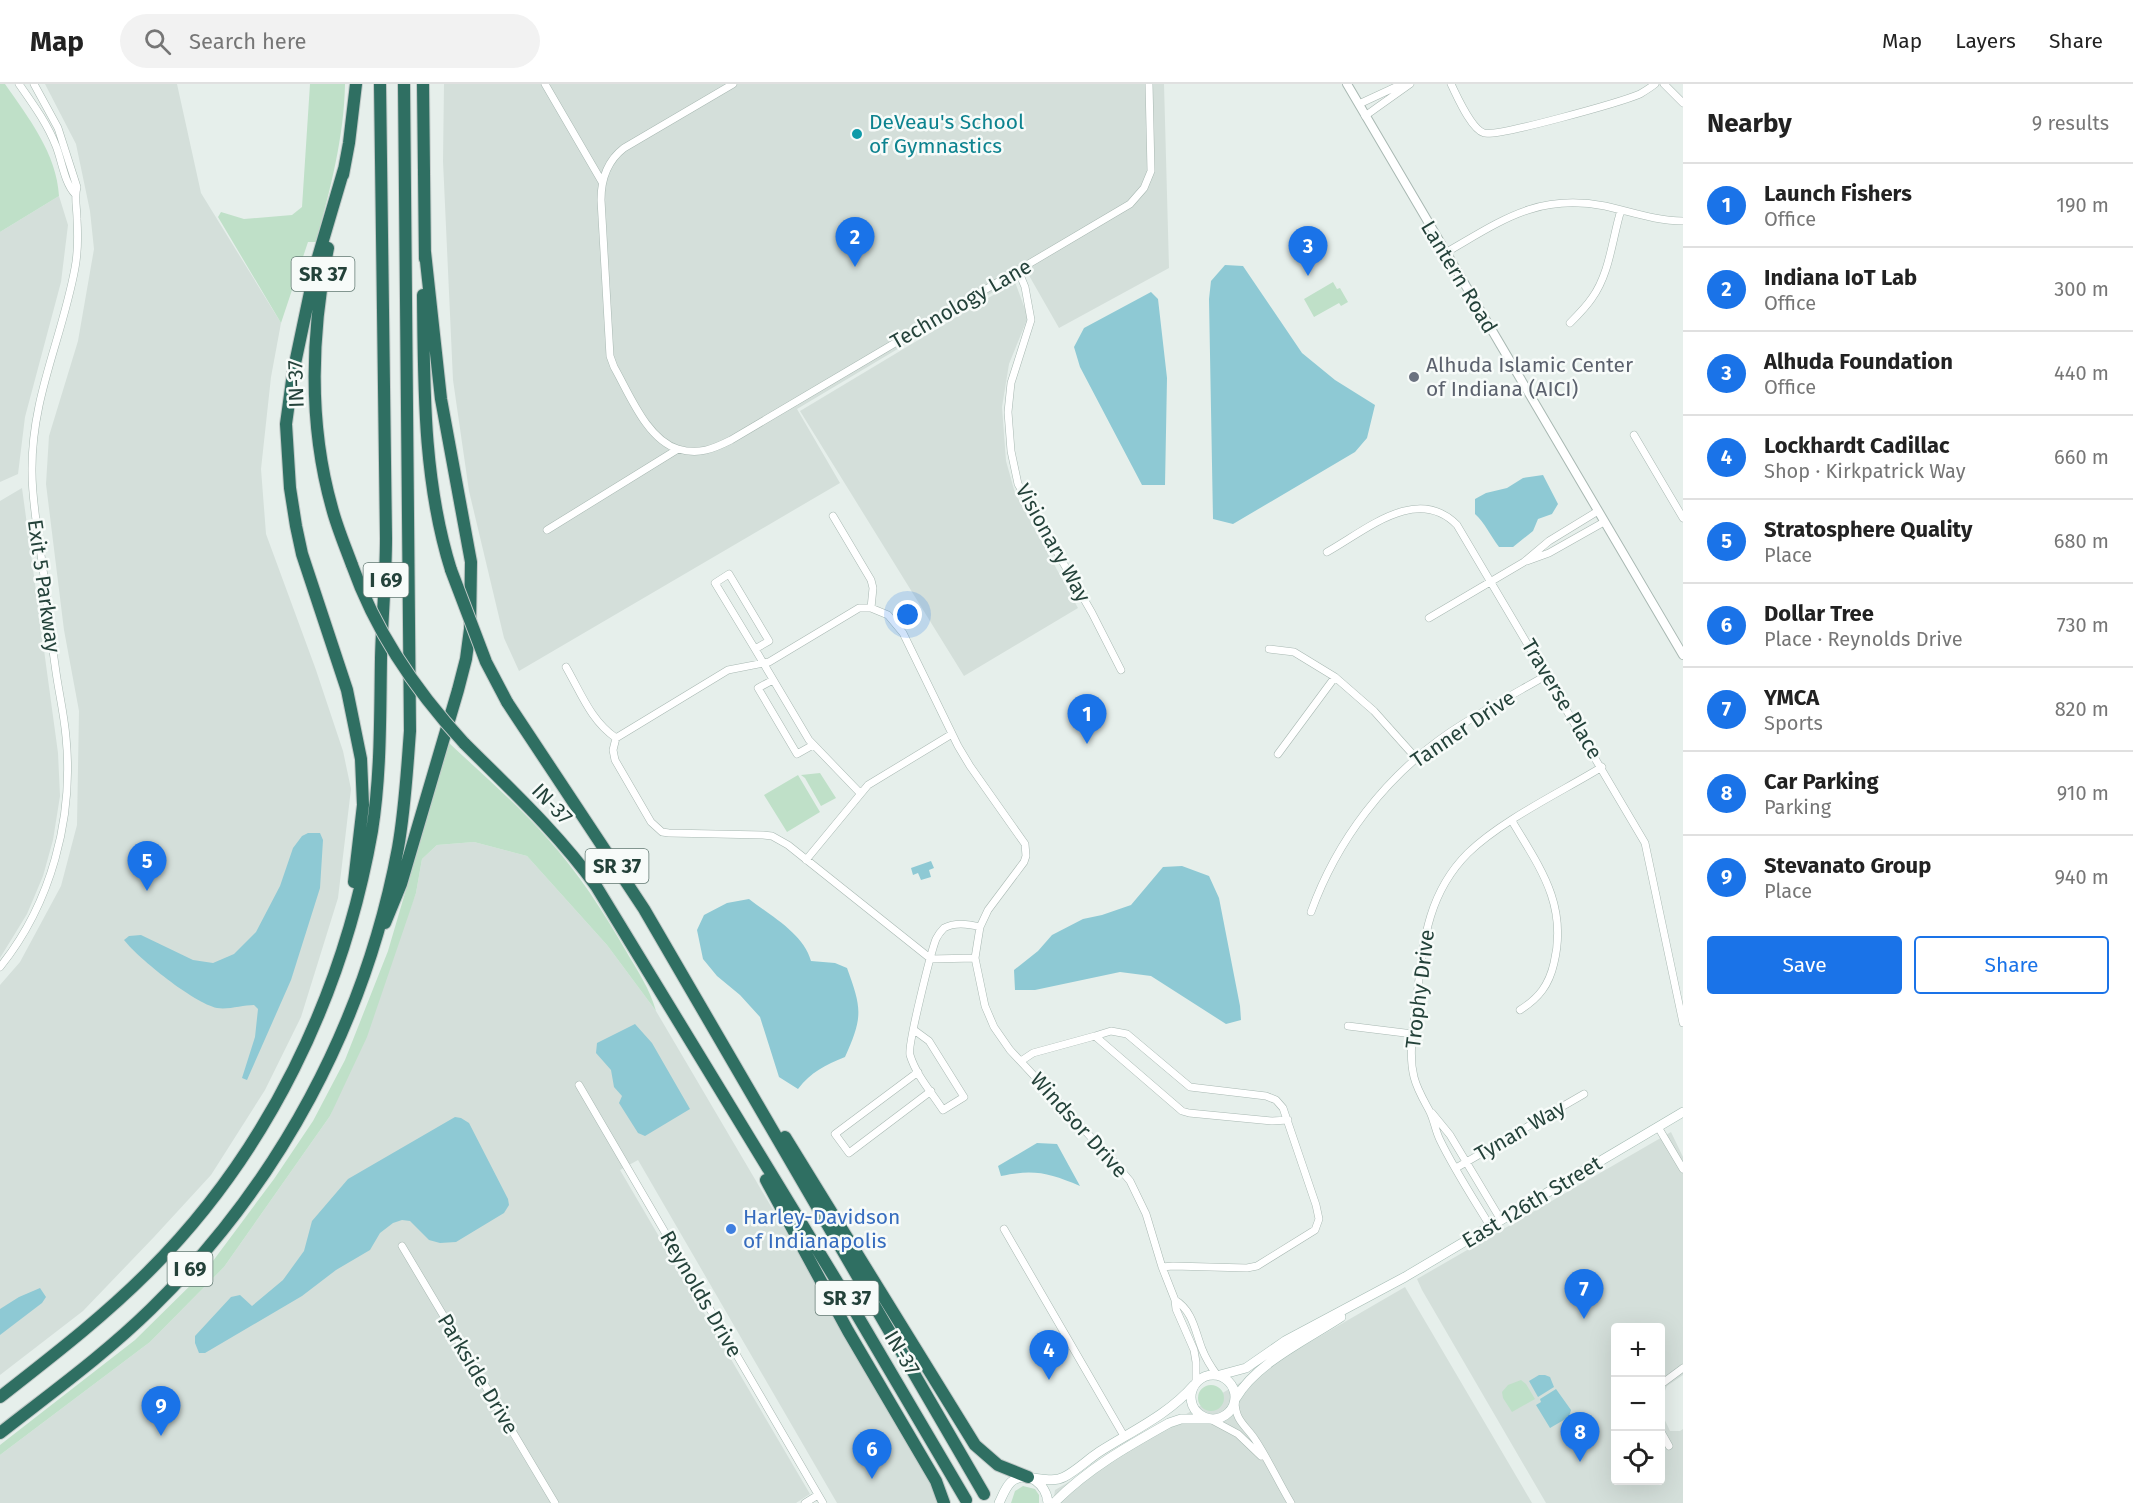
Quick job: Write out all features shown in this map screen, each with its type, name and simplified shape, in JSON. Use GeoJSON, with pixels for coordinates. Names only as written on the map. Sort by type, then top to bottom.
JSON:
{"type":"FeatureCollection","features":[{"type":"Feature","properties":{"kind":"highway","name":"IN-37"},"geometry":{"type":"LineString","coordinates":[[356,84],[351,134],[319,295],[315,380],[323,467],[332,509],[368,607],[403,670],[436,712],[542,820],[579,862],[621,926],[726,1098],[966,1500]]}},
{"type":"Feature","properties":{"kind":"highway","name":"I 69"},"geometry":{"type":"LineString","coordinates":[[0,1397],[99,1319],[168,1251],[214,1197],[250,1147],[297,1063],[321,1011],[347,939],[366,860],[378,787],[381,723],[381,655],[386,586],[380,84]]}},
{"type":"Feature","properties":{"kind":"highway","name":"I 69"},"geometry":{"type":"LineString","coordinates":[[0,1433],[150,1311],[200,1259],[235,1215],[278,1154],[321,1078],[356,999],[374,945],[398,847],[410,731],[404,84]]}},
{"type":"Feature","properties":{"kind":"highway","name":"IN-37"},"geometry":{"type":"LineString","coordinates":[[423,84],[426,440],[442,541],[486,662],[507,702],[538,751],[610,856],[726,1050],[984,1494]]}},
{"type":"Feature","properties":{"kind":"highway"},"geometry":{"type":"LineString","coordinates":[[297,1063],[352,907],[363,805],[361,759],[352,710],[296,526],[286,424],[292,373],[316,264],[344,169]]}},
{"type":"Feature","properties":{"kind":"highway"},"geometry":{"type":"LineString","coordinates":[[374,945],[392,910],[401,884],[458,690],[466,659],[470,629],[471,562],[441,399],[425,252]]}},
{"type":"Feature","properties":{"kind":"highway"},"geometry":{"type":"LineString","coordinates":[[726,1050],[764,1102],[975,1445],[998,1465],[1030,1478]]}},
{"type":"Feature","properties":{"kind":"highway"},"geometry":{"type":"LineString","coordinates":[[726,1098],[799,1242],[936,1481],[944,1503]]}},
{"type":"Feature","properties":{"kind":"main road","name":"East 126th Street"},"geometry":{"type":"LineString","coordinates":[[1235,1399],[1245,1385],[1268,1365],[1381,1291],[1683,1113]]}},
{"type":"Feature","properties":{"kind":"main road","name":"East 126th Street"},"geometry":{"type":"LineString","coordinates":[[1219,1375],[1246,1368],[1285,1341],[1381,1291]]}},
{"type":"Feature","properties":{"kind":"main road"},"geometry":{"type":"LineString","coordinates":[[1000,1501],[1005,1489],[1013,1481],[1022,1477],[1051,1480],[1064,1477],[1166,1411],[1205,1376],[1219,1375],[1231,1383],[1235,1399],[1225,1416],[1172,1421],[1101,1464],[1074,1484],[1054,1503]]}},
{"type":"Feature","properties":{"kind":"main road"},"geometry":{"type":"LineString","coordinates":[[1195,1384],[1191,1393],[1193,1406],[1198,1413],[1210,1419]]}},
{"type":"Feature","properties":{"kind":"main road"},"geometry":{"type":"LineString","coordinates":[[1030,1478],[1043,1487],[1048,1503]]}},
{"type":"Feature","properties":{"kind":"street","name":"Exit 5 Parkway"},"geometry":{"type":"LineString","coordinates":[[19,84],[51,134],[70,189],[75,194]]}},
{"type":"Feature","properties":{"kind":"street","name":"Exit 5 Parkway"},"geometry":{"type":"LineString","coordinates":[[0,967],[12,952],[37,910],[56,854],[66,802],[66,737],[34,517],[32,471],[34,425],[41,388],[69,293],[78,231],[76,187],[63,140],[52,114],[34,84]]}},
{"type":"Feature","properties":{"kind":"street"},"geometry":{"type":"LineString","coordinates":[[544,84],[602,182]]}},
{"type":"Feature","properties":{"kind":"street"},"geometry":{"type":"LineString","coordinates":[[678,449],[665,443],[652,432],[610,357],[601,200],[602,182],[611,161],[624,148],[733,84]]}},
{"type":"Feature","properties":{"kind":"street","name":"Technology Lane"},"geometry":{"type":"LineString","coordinates":[[678,449],[699,452],[718,446],[1124,207],[1142,192],[1149,178],[1151,166],[1149,84]]}},
{"type":"Feature","properties":{"kind":"street","name":"Lantern Road"},"geometry":{"type":"LineString","coordinates":[[1347,84],[1683,655]]}},
{"type":"Feature","properties":{"kind":"street"},"geometry":{"type":"LineString","coordinates":[[1359,104],[1402,84]]}},
{"type":"Feature","properties":{"kind":"street"},"geometry":{"type":"LineString","coordinates":[[1365,116],[1410,84]]}},
{"type":"Feature","properties":{"kind":"street"},"geometry":{"type":"LineString","coordinates":[[1451,84],[1475,127],[1490,134],[1607,104],[1639,94],[1655,84]]}},
{"type":"Feature","properties":{"kind":"street"},"geometry":{"type":"LineString","coordinates":[[1664,84],[1683,102]]}},
{"type":"Feature","properties":{"kind":"street"},"geometry":{"type":"LineString","coordinates":[[1445,253],[1514,214],[1556,203],[1584,203],[1656,219],[1683,220]]}},
{"type":"Feature","properties":{"kind":"street"},"geometry":{"type":"LineString","coordinates":[[1570,323],[1585,308],[1599,287],[1621,210]]}},
{"type":"Feature","properties":{"kind":"street","name":"Visionary Way"},"geometry":{"type":"LineString","coordinates":[[1018,270],[1025,287],[1031,318],[1011,383],[1008,412],[1011,451],[1018,484],[1089,607],[1121,670]]}},
{"type":"Feature","properties":{"kind":"street"},"geometry":{"type":"LineString","coordinates":[[1634,435],[1683,518]]}},
{"type":"Feature","properties":{"kind":"street"},"geometry":{"type":"LineString","coordinates":[[547,530],[678,449]]}},
{"type":"Feature","properties":{"kind":"street","name":"Traverse Place"},"geometry":{"type":"LineString","coordinates":[[1327,552],[1396,512],[1411,508],[1427,508],[1444,514],[1457,525],[1645,843],[1683,1023]]}},
{"type":"Feature","properties":{"kind":"street"},"geometry":{"type":"LineString","coordinates":[[1430,618],[1524,562],[1549,541],[1598,511]]}},
{"type":"Feature","properties":{"kind":"street"},"geometry":{"type":"LineString","coordinates":[[833,516],[871,580],[873,588],[871,608]]}},
{"type":"Feature","properties":{"kind":"street"},"geometry":{"type":"LineString","coordinates":[[1524,562],[1549,553],[1604,522]]}},
{"type":"Feature","properties":{"kind":"street"},"geometry":{"type":"LineString","coordinates":[[755,649],[769,641],[729,574],[715,582],[773,680],[813,745],[860,793]]}},
{"type":"Feature","properties":{"kind":"street"},"geometry":{"type":"LineString","coordinates":[[914,1030],[929,1041],[964,1097],[943,1110],[918,1072],[909,1050],[931,959],[936,940],[944,928],[961,924],[980,927],[988,910],[1024,862],[1026,850],[1020,836],[970,766],[903,633],[888,615],[871,608],[859,608],[764,664],[728,670],[616,738],[613,750],[615,760],[655,828],[669,833],[772,836],[782,840],[931,959],[975,958]]}},
{"type":"Feature","properties":{"kind":"street"},"geometry":{"type":"LineString","coordinates":[[1269,649],[1294,651],[1335,678],[1374,711],[1416,758]]}},
{"type":"Feature","properties":{"kind":"street"},"geometry":{"type":"LineString","coordinates":[[566,667],[596,721],[616,738]]}},
{"type":"Feature","properties":{"kind":"street","name":"Tanner Drive"},"geometry":{"type":"LineString","coordinates":[[1311,912],[1328,873],[1349,835],[1381,793],[1416,758],[1462,724],[1547,675]]}},
{"type":"Feature","properties":{"kind":"street"},"geometry":{"type":"LineString","coordinates":[[1278,754],[1335,678]]}},
{"type":"Feature","properties":{"kind":"street"},"geometry":{"type":"LineString","coordinates":[[773,680],[758,688],[797,754],[813,745]]}},
{"type":"Feature","properties":{"kind":"street"},"geometry":{"type":"LineString","coordinates":[[806,860],[860,793],[873,781],[952,734]]}},
{"type":"Feature","properties":{"kind":"street","name":"Trophy Drive"},"geometry":{"type":"LineString","coordinates":[[1490,1226],[1440,1141],[1413,1072],[1413,1034],[1427,923],[1439,893],[1455,868],[1469,852],[1492,833],[1602,767]]}},
{"type":"Feature","properties":{"kind":"street"},"geometry":{"type":"LineString","coordinates":[[1512,821],[1549,886],[1556,907],[1558,928],[1556,956],[1547,982],[1537,999],[1520,1010]]}},
{"type":"Feature","properties":{"kind":"street","name":"Windsor Drive"},"geometry":{"type":"LineString","coordinates":[[980,927],[975,958],[982,998],[990,1018],[1004,1043],[1130,1181],[1146,1214],[1176,1309],[1194,1350],[1195,1384]]}},
{"type":"Feature","properties":{"kind":"street"},"geometry":{"type":"LineString","coordinates":[[1348,1026],[1413,1034]]}},
{"type":"Feature","properties":{"kind":"street"},"geometry":{"type":"LineString","coordinates":[[1021,1061],[1033,1053],[1111,1031],[1127,1034],[1190,1087],[1266,1096],[1280,1103],[1319,1214],[1315,1230],[1251,1268],[1162,1267]]}},
{"type":"Feature","properties":{"kind":"street"},"geometry":{"type":"LineString","coordinates":[[1095,1036],[1182,1111],[1248,1119],[1287,1120]]}},
{"type":"Feature","properties":{"kind":"street"},"geometry":{"type":"LineString","coordinates":[[918,1072],[835,1134],[849,1153],[931,1091]]}},
{"type":"Feature","properties":{"kind":"street","name":"Reynolds Drive"},"geometry":{"type":"LineString","coordinates":[[579,1085],[823,1503]]}},
{"type":"Feature","properties":{"kind":"street","name":"Tynan Way"},"geometry":{"type":"LineString","coordinates":[[1456,1168],[1584,1094]]}},
{"type":"Feature","properties":{"kind":"street","name":"Trophy Drive"},"geometry":{"type":"LineString","coordinates":[[1430,1112],[1450,1135],[1501,1220]]}},
{"type":"Feature","properties":{"kind":"street"},"geometry":{"type":"LineString","coordinates":[[1658,1127],[1683,1169]]}},
{"type":"Feature","properties":{"kind":"street"},"geometry":{"type":"LineString","coordinates":[[1004,1229],[1124,1437]]}},
{"type":"Feature","properties":{"kind":"street","name":"Parkside Drive"},"geometry":{"type":"LineString","coordinates":[[402,1246],[555,1503]]}},
{"type":"Feature","properties":{"kind":"street","name":"Windsor Drive"},"geometry":{"type":"LineString","coordinates":[[1175,1300],[1182,1304],[1193,1322],[1203,1352],[1219,1375]]}},
{"type":"Feature","properties":{"kind":"street"},"geometry":{"type":"LineString","coordinates":[[1665,1381],[1683,1368]]}},
{"type":"Feature","properties":{"kind":"street"},"geometry":{"type":"LineString","coordinates":[[1235,1399],[1240,1423],[1257,1442],[1291,1503]]}},
{"type":"Feature","properties":{"kind":"street"},"geometry":{"type":"LineString","coordinates":[[1210,1419],[1245,1439],[1268,1465]]}},
{"type":"Feature","properties":{"kind":"street"},"geometry":{"type":"LineString","coordinates":[[1661,1431],[1669,1446]]}},
{"type":"Feature","properties":{"kind":"street"},"geometry":{"type":"LineString","coordinates":[[805,1503],[818,1495]]}},
{"type":"Feature","properties":{"kind":"shaded area"},"geometry":{"type":"Polygon","coordinates":[[[45,84],[177,84],[201,193],[281,323],[271,377],[261,469],[266,534],[343,751],[351,789],[338,898],[301,1017],[265,1090],[211,1175],[154,1237],[83,1311],[0,1375],[0,985],[20,962],[61,886],[77,825],[79,711],[64,630],[46,484],[49,436],[78,341],[94,249],[90,211],[76,144],[45,84]]]}},
{"type":"Feature","properties":{"kind":"shaded area"},"geometry":{"type":"Polygon","coordinates":[[[444,84],[1164,84],[1169,268],[1059,328],[1027,272],[797,409],[840,483],[519,671],[504,638],[469,491],[453,380],[443,161],[444,84]]]}},
{"type":"Feature","properties":{"kind":"shaded area"},"geometry":{"type":"Polygon","coordinates":[[[59,196],[68,225],[61,282],[25,417],[18,474],[0,482],[0,232],[59,196]]]}},
{"type":"Feature","properties":{"kind":"shaded area"},"geometry":{"type":"Polygon","coordinates":[[[1015,282],[1028,317],[1009,364],[1002,407],[1006,461],[1015,493],[1078,608],[964,676],[800,411],[1015,282]]]}},
{"type":"Feature","properties":{"kind":"shaded area"},"geometry":{"type":"Polygon","coordinates":[[[22,488],[58,753],[60,796],[53,840],[43,876],[27,914],[0,958],[0,501],[22,488]]]}},
{"type":"Feature","properties":{"kind":"shaded area"},"geometry":{"type":"Polygon","coordinates":[[[474,842],[527,856],[607,945],[656,1011],[931,1478],[940,1503],[837,1503],[638,1160],[620,1170],[810,1494],[796,1503],[0,1503],[0,1455],[150,1342],[224,1267],[330,1116],[416,893],[422,859],[437,845],[474,842]]]}},
{"type":"Feature","properties":{"kind":"shaded area"},"geometry":{"type":"Polygon","coordinates":[[[1671,1132],[1683,1157],[1683,1375],[1667,1386],[1665,1391],[1665,1323],[1611,1323],[1611,1485],[1665,1485],[1665,1420],[1670,1431],[1683,1429],[1683,1503],[1546,1503],[1417,1279],[1671,1132]]]}},
{"type":"Feature","properties":{"kind":"shaded area"},"geometry":{"type":"Polygon","coordinates":[[[1405,1287],[1532,1503],[1053,1503],[1055,1490],[1405,1287]]]}},
{"type":"Feature","properties":{"kind":"green space"},"geometry":{"type":"Polygon","coordinates":[[[0,84],[5,84],[40,137],[53,165],[59,196],[0,232],[0,84]]]}},
{"type":"Feature","properties":{"kind":"green space"},"geometry":{"type":"Polygon","coordinates":[[[310,84],[345,84],[342,124],[331,183],[316,242],[308,242],[281,323],[218,217],[221,212],[244,219],[292,215],[302,207],[310,84]]]}},
{"type":"Feature","properties":{"kind":"green space"},"geometry":{"type":"Polygon","coordinates":[[[1333,282],[1337,289],[1340,288],[1348,302],[1341,306],[1339,303],[1314,317],[1304,299],[1333,282]]]}},
{"type":"Feature","properties":{"kind":"green space"},"geometry":{"type":"Polygon","coordinates":[[[449,743],[524,813],[569,864],[590,892],[617,936],[647,987],[656,1011],[607,945],[527,856],[474,842],[437,845],[422,859],[416,893],[367,1037],[330,1116],[224,1267],[150,1342],[0,1455],[0,1445],[135,1340],[207,1269],[274,1179],[313,1121],[345,1060],[388,951],[449,743]]]}},
{"type":"Feature","properties":{"kind":"green space"},"geometry":{"type":"Polygon","coordinates":[[[820,773],[836,798],[821,806],[801,775],[820,773]]]}},
{"type":"Feature","properties":{"kind":"green space"},"geometry":{"type":"Polygon","coordinates":[[[798,775],[820,812],[787,832],[764,795],[798,775]]]}},
{"type":"Feature","properties":{"kind":"green space"},"geometry":{"type":"Polygon","coordinates":[[[1521,1380],[1535,1399],[1512,1412],[1502,1392],[1508,1385],[1521,1380]]]}},
{"type":"Feature","properties":{"kind":"green space"},"geometry":{"type":"Polygon","coordinates":[[[1211,1385],[1220,1389],[1224,1398],[1220,1407],[1211,1411],[1202,1407],[1198,1398],[1202,1389],[1211,1385]]]}},
{"type":"Feature","properties":{"kind":"green space"},"geometry":{"type":"Polygon","coordinates":[[[1023,1486],[1035,1489],[1039,1495],[1039,1503],[1011,1503],[1015,1491],[1023,1486]]]}},
{"type":"Feature","properties":{"kind":"water"},"geometry":{"type":"Polygon","coordinates":[[[1225,265],[1243,266],[1302,353],[1335,380],[1375,405],[1367,438],[1355,452],[1233,524],[1213,519],[1209,299],[1211,281],[1225,265]]]}},
{"type":"Feature","properties":{"kind":"water"},"geometry":{"type":"Polygon","coordinates":[[[1151,292],[1158,299],[1167,378],[1165,485],[1142,485],[1080,367],[1074,347],[1084,328],[1151,292]]]}},
{"type":"Feature","properties":{"kind":"water"},"geometry":{"type":"Polygon","coordinates":[[[1543,475],[1558,504],[1552,514],[1538,519],[1533,531],[1513,547],[1499,547],[1475,514],[1475,499],[1486,493],[1507,488],[1523,478],[1543,475]]]}},
{"type":"Feature","properties":{"kind":"water"},"geometry":{"type":"Polygon","coordinates":[[[308,833],[320,833],[323,840],[320,888],[291,980],[247,1080],[242,1078],[255,1037],[258,1009],[254,1005],[217,1008],[195,998],[142,958],[124,940],[129,936],[141,935],[193,960],[213,963],[234,954],[256,932],[280,886],[293,848],[302,836],[308,833]]]}},
{"type":"Feature","properties":{"kind":"water"},"geometry":{"type":"Polygon","coordinates":[[[931,861],[934,868],[929,870],[931,877],[921,880],[918,873],[913,875],[911,868],[931,861]]]}},
{"type":"Feature","properties":{"kind":"water"},"geometry":{"type":"Polygon","coordinates":[[[1182,866],[1209,876],[1219,898],[1241,1020],[1226,1024],[1151,976],[1120,972],[1035,990],[1015,990],[1014,970],[1038,951],[1052,935],[1083,919],[1131,905],[1163,867],[1182,866]]]}},
{"type":"Feature","properties":{"kind":"water"},"geometry":{"type":"Polygon","coordinates":[[[749,899],[794,934],[807,951],[811,961],[835,963],[847,968],[856,994],[857,1022],[845,1057],[819,1070],[798,1089],[779,1077],[760,1017],[740,995],[717,976],[703,959],[697,930],[704,915],[727,903],[749,899]]]}},
{"type":"Feature","properties":{"kind":"water"},"geometry":{"type":"Polygon","coordinates":[[[635,1024],[652,1043],[690,1109],[645,1136],[638,1133],[619,1103],[622,1096],[614,1087],[611,1070],[596,1053],[597,1043],[635,1024]]]}},
{"type":"Feature","properties":{"kind":"water"},"geometry":{"type":"Polygon","coordinates":[[[455,1117],[469,1123],[508,1199],[509,1205],[504,1213],[456,1242],[440,1243],[429,1240],[410,1221],[402,1220],[393,1223],[380,1233],[370,1250],[336,1270],[302,1296],[205,1353],[199,1353],[195,1336],[231,1297],[240,1295],[252,1306],[283,1280],[304,1251],[312,1221],[348,1179],[455,1117]]]}},
{"type":"Feature","properties":{"kind":"water"},"geometry":{"type":"Polygon","coordinates":[[[1037,1143],[1057,1144],[1080,1186],[1041,1174],[1023,1173],[1001,1176],[998,1166],[1037,1143]]]}},
{"type":"Feature","properties":{"kind":"water"},"geometry":{"type":"Polygon","coordinates":[[[40,1288],[46,1297],[42,1303],[0,1335],[0,1309],[40,1288]]]}},
{"type":"Feature","properties":{"kind":"water"},"geometry":{"type":"Polygon","coordinates":[[[1539,1375],[1550,1377],[1554,1387],[1538,1397],[1529,1381],[1539,1375]]]}},
{"type":"Feature","properties":{"kind":"water"},"geometry":{"type":"Polygon","coordinates":[[[1556,1389],[1571,1410],[1569,1417],[1550,1428],[1536,1405],[1541,1402],[1540,1399],[1556,1389]]]}},
{"type":"Feature","properties":{"kind":"place","name":"DeVeau's School of Gymnastics"},"geometry":{"type":"Point","coordinates":[857,134]}},
{"type":"Feature","properties":{"kind":"place","name":"Indiana IoT Lab"},"geometry":{"type":"Point","coordinates":[855,267]}},
{"type":"Feature","properties":{"kind":"place","name":"Alhuda Foundation"},"geometry":{"type":"Point","coordinates":[1308,276]}},
{"type":"Feature","properties":{"kind":"place","name":"Alhuda Islamic Center of Indiana (AICI)"},"geometry":{"type":"Point","coordinates":[1414,377]}},
{"type":"Feature","properties":{"kind":"place","name":"Launch Fishers"},"geometry":{"type":"Point","coordinates":[1087,744]}},
{"type":"Feature","properties":{"kind":"place","name":"Stratosphere Quality"},"geometry":{"type":"Point","coordinates":[147,891]}},
{"type":"Feature","properties":{"kind":"place","name":"Harley-Davidson of Indianapolis"},"geometry":{"type":"Point","coordinates":[731,1229]}},
{"type":"Feature","properties":{"kind":"place","name":"YMCA"},"geometry":{"type":"Point","coordinates":[1584,1319]}},
{"type":"Feature","properties":{"kind":"place","name":"Lockhardt Cadillac"},"geometry":{"type":"Point","coordinates":[1049,1380]}},
{"type":"Feature","properties":{"kind":"place","name":"Stevanato Group"},"geometry":{"type":"Point","coordinates":[161,1436]}},
{"type":"Feature","properties":{"kind":"place","name":"Car Parking"},"geometry":{"type":"Point","coordinates":[1580,1462]}},
{"type":"Feature","properties":{"kind":"place","name":"Dollar Tree"},"geometry":{"type":"Point","coordinates":[872,1479]}}]}
